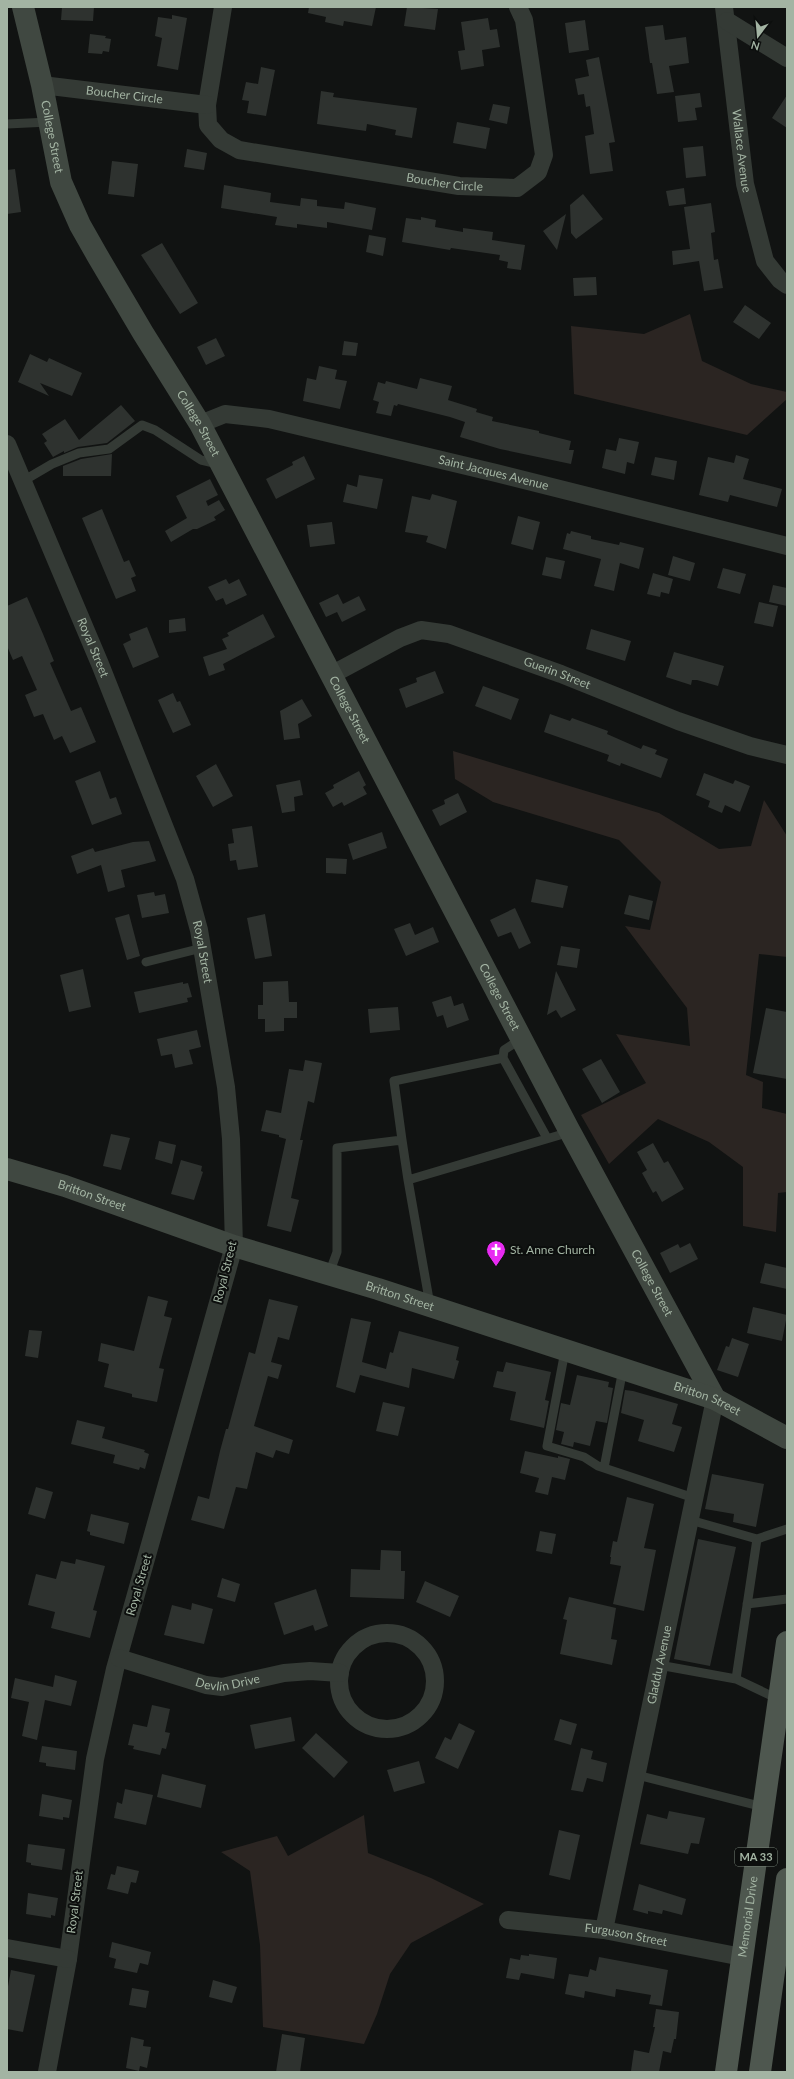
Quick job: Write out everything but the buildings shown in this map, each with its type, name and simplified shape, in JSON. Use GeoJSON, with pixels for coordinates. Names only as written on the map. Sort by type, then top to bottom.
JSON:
{"type":"FeatureCollection","features":[{"type":"Feature","properties":{"kind":"main road","name":"Memorial Drive"},"geometry":{"type":"LineString","coordinates":[[726,2072],[787,1642]]}},
{"type":"Feature","properties":{"kind":"main road"},"geometry":{"type":"LineString","coordinates":[[760,2072],[781,1958],[786,1888]]}},
{"type":"Feature","properties":{"kind":"street","name":"College Street"},"geometry":{"type":"LineString","coordinates":[[23,7],[42,85],[61,182],[80,226],[143,334],[200,424],[521,1040],[715,1399]]}},
{"type":"Feature","properties":{"kind":"street","name":"Boucher Circle"},"geometry":{"type":"LineString","coordinates":[[223,7],[207,106],[208,125],[221,140],[240,150],[458,186],[517,188],[538,172],[544,155],[524,20],[518,7]]}},
{"type":"Feature","properties":{"kind":"street"},"geometry":{"type":"LineString","coordinates":[[726,14],[787,58]]}},
{"type":"Feature","properties":{"kind":"street","name":"Wallace Avenue"},"geometry":{"type":"LineString","coordinates":[[726,14],[745,184],[765,261],[780,280],[787,285]]}},
{"type":"Feature","properties":{"kind":"street","name":"Boucher Circle"},"geometry":{"type":"LineString","coordinates":[[42,85],[207,106]]}},
{"type":"Feature","properties":{"kind":"street","name":"Saint Jacques Avenue"},"geometry":{"type":"LineString","coordinates":[[200,424],[225,414],[268,419],[496,473],[787,546]]}},
{"type":"Feature","properties":{"kind":"street","name":"Royal Street"},"geometry":{"type":"LineString","coordinates":[[7,444],[100,664],[185,879],[202,948],[226,1087],[231,1139],[234,1246],[118,1658],[95,1759],[68,1959],[48,2072]]}},
{"type":"Feature","properties":{"kind":"street","name":"Guerin Street"},"geometry":{"type":"LineString","coordinates":[[331,675],[400,638],[421,630],[449,634],[561,674],[678,721],[750,746],[787,756]]}},
{"type":"Feature","properties":{"kind":"street","name":"Britton Street"},"geometry":{"type":"LineString","coordinates":[[7,1169],[65,1186],[234,1246],[430,1306],[715,1399],[787,1438]]}},
{"type":"Feature","properties":{"kind":"street","name":"Gladdu Avenue"},"geometry":{"type":"LineString","coordinates":[[604,1930],[715,1399]]}},
{"type":"Feature","properties":{"kind":"street"},"geometry":{"type":"LineString","coordinates":[[376,1634],[394,1634],[412,1640],[425,1653],[433,1670],[434,1688],[428,1706],[415,1719],[398,1727],[379,1728],[362,1721],[348,1709],[340,1692],[340,1673],[346,1656],[359,1642],[376,1634]]}},
{"type":"Feature","properties":{"kind":"street","name":"Devlin Drive"},"geometry":{"type":"LineString","coordinates":[[118,1658],[206,1685],[222,1687],[284,1673],[310,1671],[340,1673]]}},
{"type":"Feature","properties":{"kind":"street","name":"Furguson Street"},"geometry":{"type":"LineString","coordinates":[[508,1920],[604,1930],[742,1957]]}},
{"type":"Feature","properties":{"kind":"street"},"geometry":{"type":"LineString","coordinates":[[7,1948],[68,1959]]}},
{"type":"Feature","properties":{"kind":"lane"},"geometry":{"type":"LineString","coordinates":[[7,124],[49,122]]}},
{"type":"Feature","properties":{"kind":"lane"},"geometry":{"type":"LineString","coordinates":[[23,482],[52,464],[79,453],[108,449],[142,425],[156,430],[201,460],[222,465]]}},
{"type":"Feature","properties":{"kind":"lane"},"geometry":{"type":"LineString","coordinates":[[146,962],[202,948]]}},
{"type":"Feature","properties":{"kind":"lane"},"geometry":{"type":"LineString","coordinates":[[521,1040],[504,1050],[503,1058],[547,1138]]}},
{"type":"Feature","properties":{"kind":"lane"},"geometry":{"type":"LineString","coordinates":[[430,1306],[408,1180],[394,1081],[503,1058]]}},
{"type":"Feature","properties":{"kind":"lane"},"geometry":{"type":"LineString","coordinates":[[408,1180],[570,1132]]}},
{"type":"Feature","properties":{"kind":"lane"},"geometry":{"type":"LineString","coordinates":[[329,1274],[337,1252],[337,1148],[402,1140]]}},
{"type":"Feature","properties":{"kind":"lane"},"geometry":{"type":"LineString","coordinates":[[565,1350],[547,1446],[584,1457],[604,1468],[694,1498]]}},
{"type":"Feature","properties":{"kind":"lane"},"geometry":{"type":"LineString","coordinates":[[604,1468],[623,1369]]}},
{"type":"Feature","properties":{"kind":"lane"},"geometry":{"type":"LineString","coordinates":[[690,1520],[757,1539],[787,1530]]}},
{"type":"Feature","properties":{"kind":"lane"},"geometry":{"type":"LineString","coordinates":[[736,1679],[757,1539]]}},
{"type":"Feature","properties":{"kind":"lane"},"geometry":{"type":"LineString","coordinates":[[747,1604],[787,1599]]}},
{"type":"Feature","properties":{"kind":"lane"},"geometry":{"type":"LineString","coordinates":[[659,1665],[736,1679],[779,1700]]}},
{"type":"Feature","properties":{"kind":"lane"},"geometry":{"type":"LineString","coordinates":[[637,1776],[764,1807]]}},
{"type":"Feature","properties":{"kind":"shaded area"},"geometry":{"type":"Polygon","coordinates":[[[690,314],[702,361],[751,384],[787,392],[787,399],[747,435],[574,394],[571,326],[644,334],[690,314]]]}},
{"type":"Feature","properties":{"kind":"shaded area"},"geometry":{"type":"Polygon","coordinates":[[[453,751],[659,813],[719,849],[751,846],[764,800],[787,836],[787,957],[759,954],[746,1075],[763,1082],[762,1108],[787,1114],[787,1192],[778,1193],[776,1232],[743,1226],[743,1167],[709,1142],[658,1119],[609,1164],[581,1115],[646,1083],[616,1034],[690,1046],[687,1008],[625,926],[650,930],[661,882],[619,840],[493,802],[455,779],[453,751]]]}},
{"type":"Feature","properties":{"kind":"shaded area"},"geometry":{"type":"Polygon","coordinates":[[[364,1815],[368,1853],[431,1878],[484,1904],[411,1943],[390,1974],[377,2014],[364,2044],[263,2027],[260,1945],[250,1871],[221,1852],[277,1836],[288,1856],[364,1815]]]}},
{"type":"Feature","properties":{"kind":"place","name":"St. Anne Church"},"geometry":{"type":"Point","coordinates":[496,1267]}}]}
